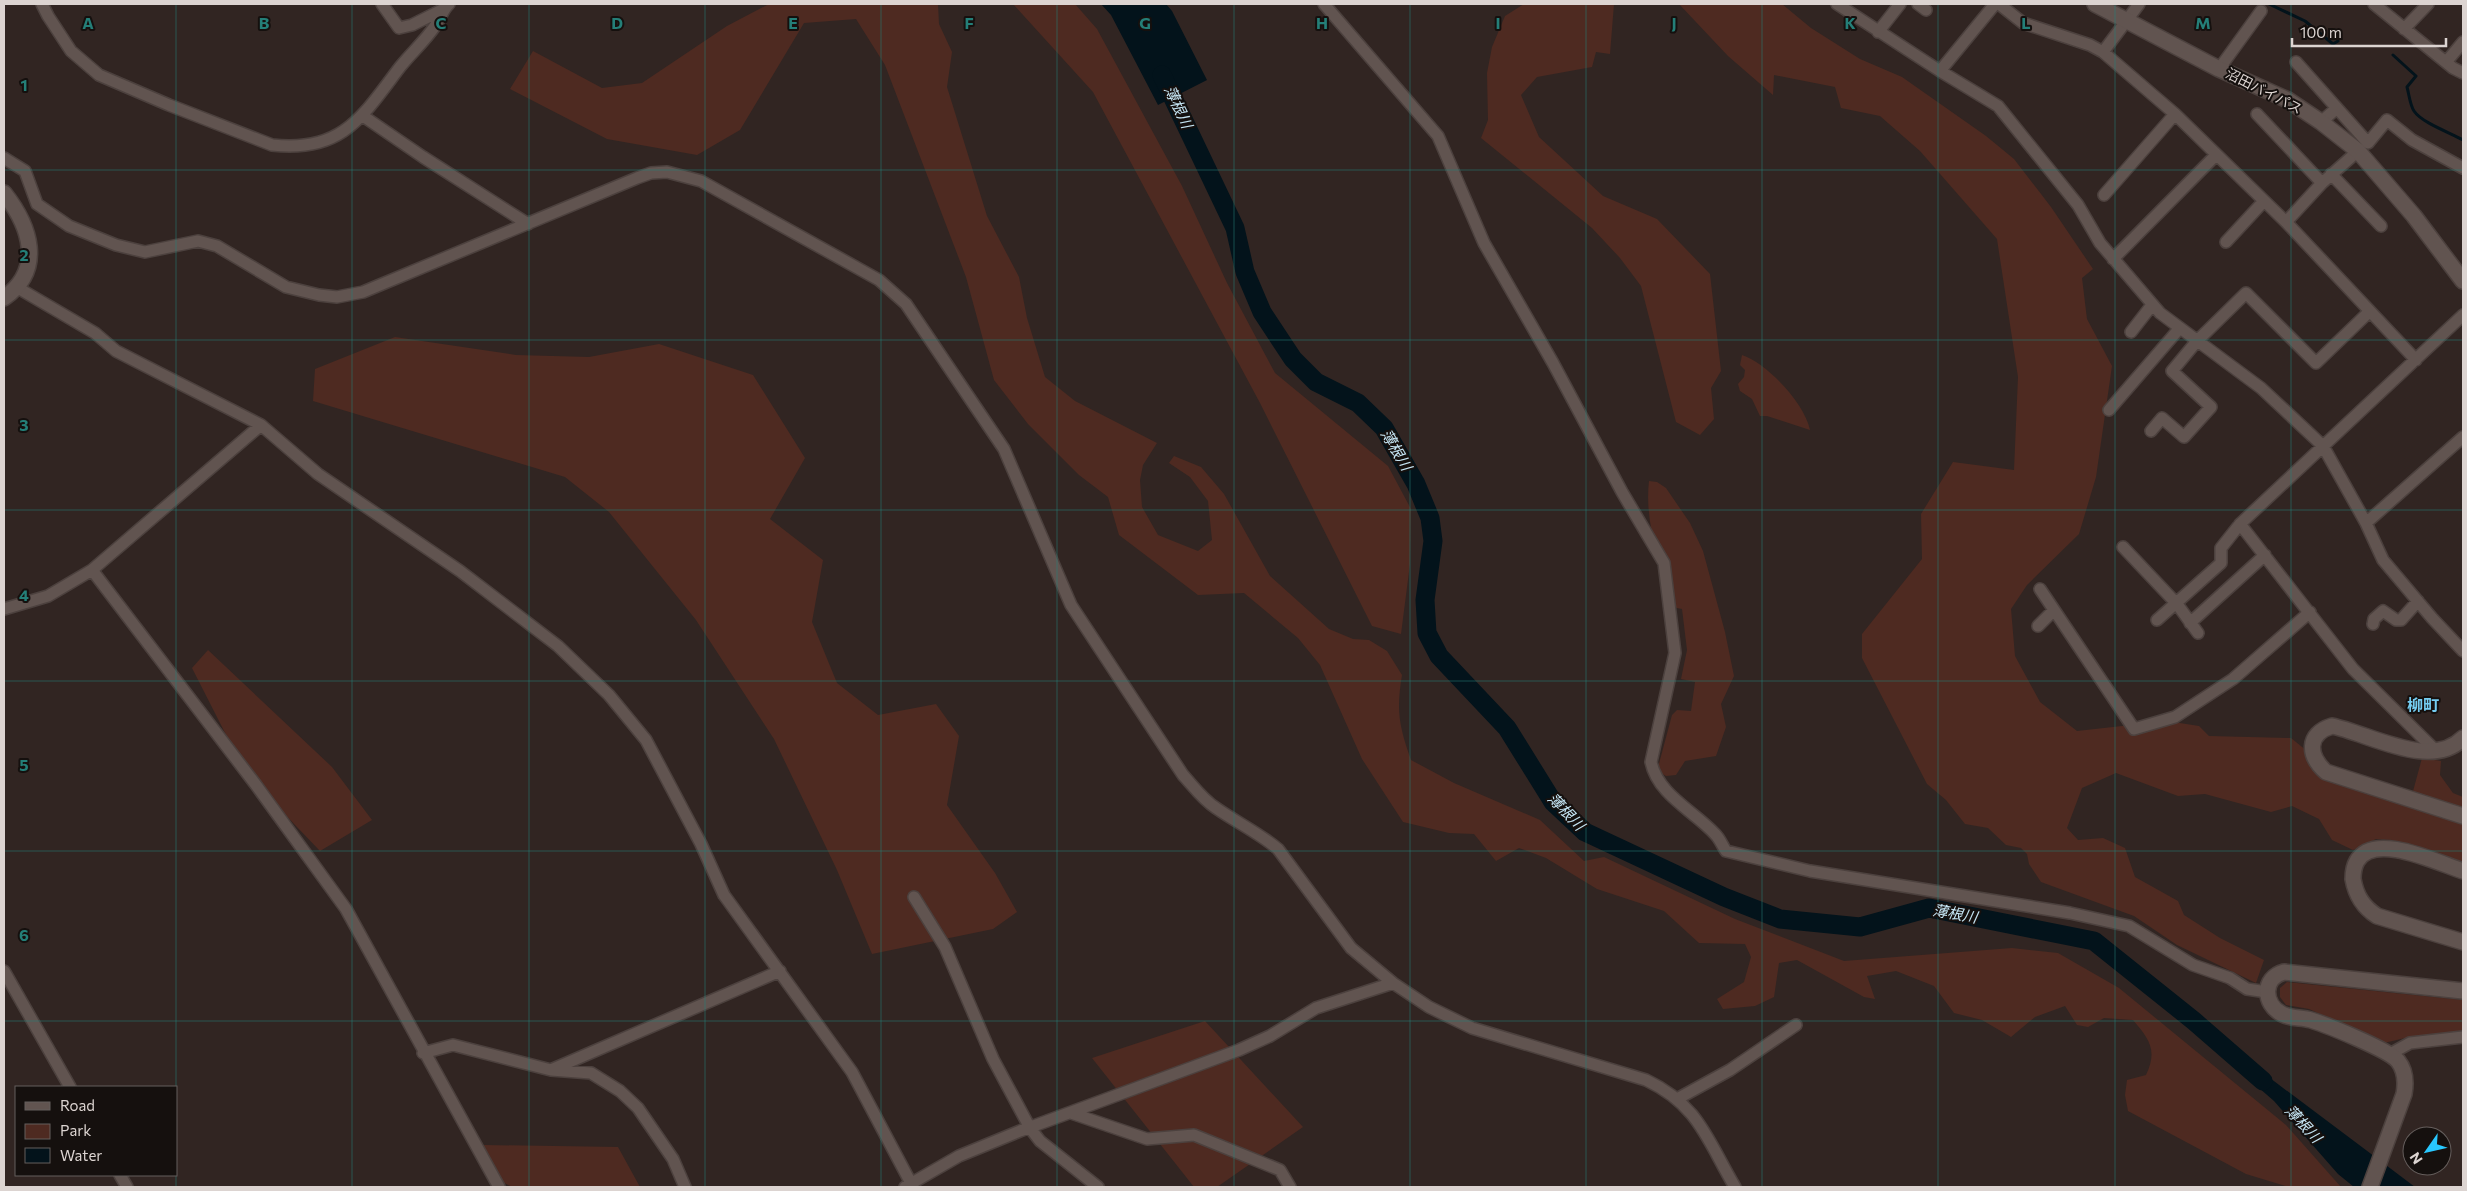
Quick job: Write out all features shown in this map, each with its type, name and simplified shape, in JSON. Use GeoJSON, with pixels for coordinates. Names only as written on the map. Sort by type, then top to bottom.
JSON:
{"type":"FeatureCollection","features":[{"type":"Feature","properties":{"kind":"street"},"geometry":{"type":"LineString","coordinates":[[42,4],[71,51],[99,74],[169,105],[272,145],[302,147],[326,142],[363,116],[436,26],[446,6]]}},
{"type":"Feature","properties":{"kind":"street"},"geometry":{"type":"LineString","coordinates":[[382,4],[398,28],[412,25],[446,6]]}},
{"type":"Feature","properties":{"kind":"street"},"geometry":{"type":"LineString","coordinates":[[1324,4],[1438,136],[1484,243],[1553,363],[1622,492],[1664,563],[1675,653],[1651,762],[1654,774],[1676,800],[1716,835],[1726,851],[1810,872],[2070,913],[2129,926],[2194,965],[2230,978],[2247,989],[2267,992]]}},
{"type":"Feature","properties":{"kind":"street"},"geometry":{"type":"LineString","coordinates":[[1837,4],[1878,32],[1998,106],[2078,205],[2084,219],[2112,259],[2152,305],[2178,329],[2261,388],[2323,446],[2366,523],[2383,560],[2463,651]]}},
{"type":"Feature","properties":{"kind":"street"},"geometry":{"type":"LineString","coordinates":[[1878,32],[1900,4]]}},
{"type":"Feature","properties":{"kind":"street"},"geometry":{"type":"LineString","coordinates":[[1940,71],[1997,4],[2023,23],[2090,45],[2103,52],[2176,114],[2286,222],[2416,360]]}},
{"type":"Feature","properties":{"kind":"street","name":"沼田バイパス"},"geometry":{"type":"LineString","coordinates":[[2095,4],[2219,68],[2288,100],[2322,122],[2358,150],[2414,216],[2463,280]]}},
{"type":"Feature","properties":{"kind":"street"},"geometry":{"type":"LineString","coordinates":[[2103,52],[2124,20],[2139,4]]}},
{"type":"Feature","properties":{"kind":"street"},"geometry":{"type":"LineString","coordinates":[[2374,4],[2448,61],[2454,68],[2463,73]]}},
{"type":"Feature","properties":{"kind":"street"},"geometry":{"type":"LineString","coordinates":[[2404,29],[2428,4]]}},
{"type":"Feature","properties":{"kind":"street"},"geometry":{"type":"LineString","coordinates":[[2219,68],[2261,11]]}},
{"type":"Feature","properties":{"kind":"street"},"geometry":{"type":"LineString","coordinates":[[2448,61],[2463,42]]}},
{"type":"Feature","properties":{"kind":"street"},"geometry":{"type":"LineString","coordinates":[[2296,62],[2368,143],[2388,120],[2412,140],[2463,168]]}},
{"type":"Feature","properties":{"kind":"street"},"geometry":{"type":"LineString","coordinates":[[2322,122],[2337,108]]}},
{"type":"Feature","properties":{"kind":"street"},"geometry":{"type":"LineString","coordinates":[[2104,194],[2176,114]]}},
{"type":"Feature","properties":{"kind":"street"},"geometry":{"type":"LineString","coordinates":[[2257,114],[2322,184]]}},
{"type":"Feature","properties":{"kind":"street"},"geometry":{"type":"LineString","coordinates":[[363,116],[423,158],[528,224]]}},
{"type":"Feature","properties":{"kind":"street"},"geometry":{"type":"LineString","coordinates":[[2286,222],[2331,174],[2358,150]]}},
{"type":"Feature","properties":{"kind":"street"},"geometry":{"type":"LineString","coordinates":[[2112,259],[2216,155]]}},
{"type":"Feature","properties":{"kind":"street"},"geometry":{"type":"LineString","coordinates":[[4,158],[25,171],[37,204],[69,226],[116,245],[145,252],[198,241],[217,246],[286,287],[319,295],[337,297],[363,292],[651,173],[682,174],[701,181],[879,280],[906,304],[990,426],[1004,449],[1071,605],[1183,775],[1214,808],[1267,839],[1278,849],[1342,939],[1393,983],[1429,1007],[1472,1028],[1646,1080],[1678,1099],[1696,1117],[1735,1187]]}},
{"type":"Feature","properties":{"kind":"street"},"geometry":{"type":"LineString","coordinates":[[2331,174],[2381,226]]}},
{"type":"Feature","properties":{"kind":"street"},"geometry":{"type":"LineString","coordinates":[[4,192],[17,209],[28,233],[30,251],[27,267],[18,288],[4,298]]}},
{"type":"Feature","properties":{"kind":"street"},"geometry":{"type":"LineString","coordinates":[[2226,242],[2264,201]]}},
{"type":"Feature","properties":{"kind":"street"},"geometry":{"type":"LineString","coordinates":[[18,288],[95,333],[116,351],[261,425],[318,474],[460,570],[550,640],[609,695],[646,740],[701,844],[724,895],[852,1072],[909,1186],[959,1156],[1239,1050],[1270,1036],[1316,1008],[1393,983]]}},
{"type":"Feature","properties":{"kind":"street"},"geometry":{"type":"LineString","coordinates":[[2151,431],[2162,418],[2184,437],[2211,407],[2172,372],[2197,341],[2246,293],[2316,363],[2369,312]]}},
{"type":"Feature","properties":{"kind":"street"},"geometry":{"type":"LineString","coordinates":[[2131,332],[2152,305]]}},
{"type":"Feature","properties":{"kind":"street"},"geometry":{"type":"LineString","coordinates":[[2157,620],[2177,604],[2221,562],[2221,548],[2240,524],[2463,316]]}},
{"type":"Feature","properties":{"kind":"street"},"geometry":{"type":"LineString","coordinates":[[2109,410],[2178,329]]}},
{"type":"Feature","properties":{"kind":"street"},"geometry":{"type":"LineString","coordinates":[[4,609],[48,596],[92,570],[261,425]]}},
{"type":"Feature","properties":{"kind":"street"},"geometry":{"type":"LineString","coordinates":[[2366,523],[2463,437]]}},
{"type":"Feature","properties":{"kind":"street"},"geometry":{"type":"LineString","coordinates":[[2240,524],[2353,669],[2435,750]]}},
{"type":"Feature","properties":{"kind":"street"},"geometry":{"type":"LineString","coordinates":[[2122,547],[2177,604],[2198,633]]}},
{"type":"Feature","properties":{"kind":"street"},"geometry":{"type":"LineString","coordinates":[[2190,623],[2265,555]]}},
{"type":"Feature","properties":{"kind":"street"},"geometry":{"type":"LineString","coordinates":[[92,570],[256,785],[346,909],[423,1053],[499,1187]]}},
{"type":"Feature","properties":{"kind":"street"},"geometry":{"type":"LineString","coordinates":[[2040,590],[2134,729],[2175,717],[2233,679],[2310,612]]}},
{"type":"Feature","properties":{"kind":"street"},"geometry":{"type":"LineString","coordinates":[[2374,624],[2374,618],[2383,611],[2396,620],[2401,620],[2418,601]]}},
{"type":"Feature","properties":{"kind":"street"},"geometry":{"type":"LineString","coordinates":[[2038,626],[2054,610]]}},
{"type":"Feature","properties":{"kind":"street"},"geometry":{"type":"LineString","coordinates":[[2463,738],[2451,747],[2435,750],[2414,750],[2332,726],[2323,729],[2312,742],[2314,759],[2326,772],[2463,816]]}},
{"type":"Feature","properties":{"kind":"street"},"geometry":{"type":"LineString","coordinates":[[2463,871],[2385,846],[2367,850],[2360,856],[2353,874],[2357,895],[2369,911],[2377,916],[2463,942]]}},
{"type":"Feature","properties":{"kind":"street"},"geometry":{"type":"LineString","coordinates":[[914,898],[945,947],[993,1058],[1030,1128],[1040,1141],[1098,1187]]}},
{"type":"Feature","properties":{"kind":"street"},"geometry":{"type":"LineString","coordinates":[[4,971],[69,1086]]}},
{"type":"Feature","properties":{"kind":"street"},"geometry":{"type":"LineString","coordinates":[[551,1070],[780,971]]}},
{"type":"Feature","properties":{"kind":"street"},"geometry":{"type":"LineString","coordinates":[[2370,1187],[2404,1094],[2406,1086],[2402,1069],[2390,1054],[2310,1020],[2283,1015],[2272,1005],[2267,992],[2270,980],[2284,972],[2463,991]]}},
{"type":"Feature","properties":{"kind":"street"},"geometry":{"type":"LineString","coordinates":[[1678,1099],[1730,1070],[1796,1025]]}},
{"type":"Feature","properties":{"kind":"street"},"geometry":{"type":"LineString","coordinates":[[2390,1054],[2410,1043],[2463,1038]]}},
{"type":"Feature","properties":{"kind":"street"},"geometry":{"type":"LineString","coordinates":[[423,1053],[452,1045],[551,1070],[591,1073],[620,1091],[638,1108],[673,1159],[685,1187]]}},
{"type":"Feature","properties":{"kind":"street"},"geometry":{"type":"LineString","coordinates":[[1071,1114],[1147,1139],[1194,1135],[1280,1170],[1290,1187]]}},
{"type":"Feature","properties":{"kind":"street"},"geometry":{"type":"LineString","coordinates":[[121,1176],[127,1187]]}},
{"type":"Feature","properties":{"kind":"green space"},"geometry":{"type":"Polygon","coordinates":[[[769,4],[938,4],[939,24],[952,52],[947,87],[987,216],[1019,277],[1027,318],[1045,377],[1075,401],[1157,443],[1143,465],[1140,480],[1142,507],[1158,535],[1198,551],[1212,540],[1208,501],[1190,477],[1169,463],[1174,456],[1201,467],[1224,494],[1270,576],[1329,629],[1353,639],[1369,640],[1387,651],[1402,675],[1399,699],[1401,728],[1411,760],[1454,783],[1540,820],[1584,861],[1604,857],[1735,919],[1844,961],[2012,948],[2058,953],[2119,988],[2286,1125],[2341,1187],[2289,1187],[2246,1174],[2128,1111],[2125,1095],[2127,1080],[2146,1075],[2151,1059],[2150,1045],[2133,1020],[2104,1018],[2088,1027],[2077,1025],[2065,1006],[2035,1017],[2011,1037],[1982,1020],[1954,1013],[1934,986],[1896,971],[1867,976],[1875,999],[1864,997],[1797,960],[1779,963],[1774,997],[1755,1006],[1723,1009],[1717,999],[1744,982],[1751,957],[1745,944],[1699,943],[1664,911],[1597,889],[1546,858],[1519,848],[1496,861],[1474,834],[1449,833],[1403,822],[1362,759],[1320,665],[1298,638],[1244,593],[1198,595],[1119,535],[1108,497],[1079,475],[1028,424],[994,380],[966,277],[885,65],[856,19],[804,23],[740,130],[697,155],[607,139],[510,89],[533,51],[602,88],[642,83],[727,26],[769,4]]]}},
{"type":"Feature","properties":{"kind":"green space"},"geometry":{"type":"Polygon","coordinates":[[[1013,4],[1075,4],[1097,29],[1182,186],[1227,283],[1275,373],[1388,466],[1411,509],[1410,564],[1401,634],[1372,626],[1260,403],[1093,92],[1013,4]]]}},
{"type":"Feature","properties":{"kind":"green space"},"geometry":{"type":"Polygon","coordinates":[[[1524,4],[1614,4],[1610,54],[1596,52],[1592,67],[1537,77],[1521,95],[1539,137],[1603,196],[1657,219],[1710,274],[1721,371],[1711,388],[1714,419],[1700,435],[1676,422],[1641,286],[1620,258],[1592,228],[1481,138],[1488,120],[1487,73],[1492,47],[1505,16],[1524,4]]]}},
{"type":"Feature","properties":{"kind":"green space"},"geometry":{"type":"Polygon","coordinates":[[[1679,4],[1782,4],[1811,28],[1860,59],[1902,77],[1986,136],[2014,159],[2051,207],[2093,269],[2082,278],[2087,319],[2112,366],[2096,477],[2079,534],[2027,585],[2011,609],[2015,656],[2040,702],[2077,731],[2167,721],[2199,726],[2209,736],[2291,738],[2307,751],[2310,760],[2463,821],[2463,864],[2392,840],[2376,839],[2353,850],[2332,840],[2319,819],[2292,806],[2271,812],[2205,794],[2178,796],[2116,773],[2082,788],[2067,828],[2078,840],[2103,838],[2125,848],[2135,877],[2178,901],[2184,915],[2220,938],[2264,960],[2256,983],[2177,945],[2134,916],[2041,882],[2029,864],[2027,854],[2021,848],[2006,845],[1988,828],[1965,824],[1946,800],[1927,784],[1862,658],[1862,634],[1922,559],[1921,514],[1953,462],[2014,470],[2018,377],[1997,239],[1920,151],[1880,116],[1841,108],[1835,87],[1774,75],[1773,95],[1728,56],[1679,4]]]}},
{"type":"Feature","properties":{"kind":"green space"},"geometry":{"type":"Polygon","coordinates":[[[395,337],[516,355],[589,357],[659,344],[753,375],[805,458],[770,519],[823,560],[812,622],[837,683],[878,715],[936,704],[959,736],[947,805],[995,873],[1017,912],[993,929],[872,954],[837,870],[774,739],[696,620],[609,512],[565,477],[313,401],[315,369],[395,337]]]}},
{"type":"Feature","properties":{"kind":"green space"},"geometry":{"type":"Polygon","coordinates":[[[1742,355],[1762,366],[1784,386],[1801,408],[1810,430],[1767,416],[1760,416],[1752,399],[1740,391],[1738,384],[1744,377],[1745,370],[1740,365],[1742,355]]]}},
{"type":"Feature","properties":{"kind":"green space"},"geometry":{"type":"Polygon","coordinates":[[[1649,481],[1657,482],[1666,488],[1690,523],[1703,551],[1725,632],[1734,676],[1721,704],[1726,727],[1716,756],[1685,761],[1676,775],[1666,776],[1657,771],[1672,715],[1677,710],[1691,711],[1695,682],[1681,679],[1687,650],[1682,609],[1672,607],[1655,545],[1649,513],[1649,481]]]}},
{"type":"Feature","properties":{"kind":"green space"},"geometry":{"type":"Polygon","coordinates":[[[208,650],[332,767],[372,820],[320,851],[246,774],[192,668],[208,650]]]}},
{"type":"Feature","properties":{"kind":"green space"},"geometry":{"type":"Polygon","coordinates":[[[2422,758],[2441,761],[2440,775],[2453,793],[2463,797],[2463,812],[2412,795],[2422,758]]]}},
{"type":"Feature","properties":{"kind":"green space"},"geometry":{"type":"Polygon","coordinates":[[[2287,982],[2463,1000],[2463,1032],[2405,1038],[2384,1043],[2309,1009],[2286,1005],[2280,997],[2280,988],[2287,982]]]}},
{"type":"Feature","properties":{"kind":"green space"},"geometry":{"type":"Polygon","coordinates":[[[1205,1021],[1303,1127],[1217,1187],[1194,1187],[1092,1058],[1205,1021]]]}},
{"type":"Feature","properties":{"kind":"green space"},"geometry":{"type":"Polygon","coordinates":[[[484,1145],[618,1147],[640,1187],[512,1187],[486,1173],[484,1145]]]}},
{"type":"Feature","properties":{"kind":"water"},"geometry":{"type":"Polygon","coordinates":[[[1101,4],[1166,4],[1172,11],[1207,80],[1158,105],[1111,15],[1101,4]]]}},
{"type":"Feature","properties":{"kind":"water"},"geometry":{"type":"Polygon","coordinates":[[[2252,1064],[2415,1187],[2354,1187],[2338,1174],[2274,1101],[2236,1068],[2252,1064]]]}},
{"type":"Feature","properties":{"kind":"waterway"},"geometry":{"type":"LineString","coordinates":[[2269,4],[2305,21],[2333,44],[2338,41]]}},
{"type":"Feature","properties":{"kind":"waterway"},"geometry":{"type":"LineString","coordinates":[[2393,55],[2416,76],[2407,87],[2414,111],[2423,120],[2463,140]]}},
{"type":"Feature","properties":{"kind":"waterway","name":"薄根川"},"geometry":{"type":"LineString","coordinates":[[1162,75],[1235,228],[1245,272],[1262,312],[1293,359],[1316,382],[1358,403],[1384,428],[1416,484],[1430,518],[1433,541],[1425,600],[1427,633],[1439,656],[1507,728],[1553,802],[1585,832],[1724,897],[1780,919],[1860,927],[1929,908],[2094,941],[2194,1021],[2263,1081]]}},
{"type":"Feature","properties":{"kind":"district","name":"柳町"},"geometry":{"type":"Point","coordinates":[2423,705]}}]}
